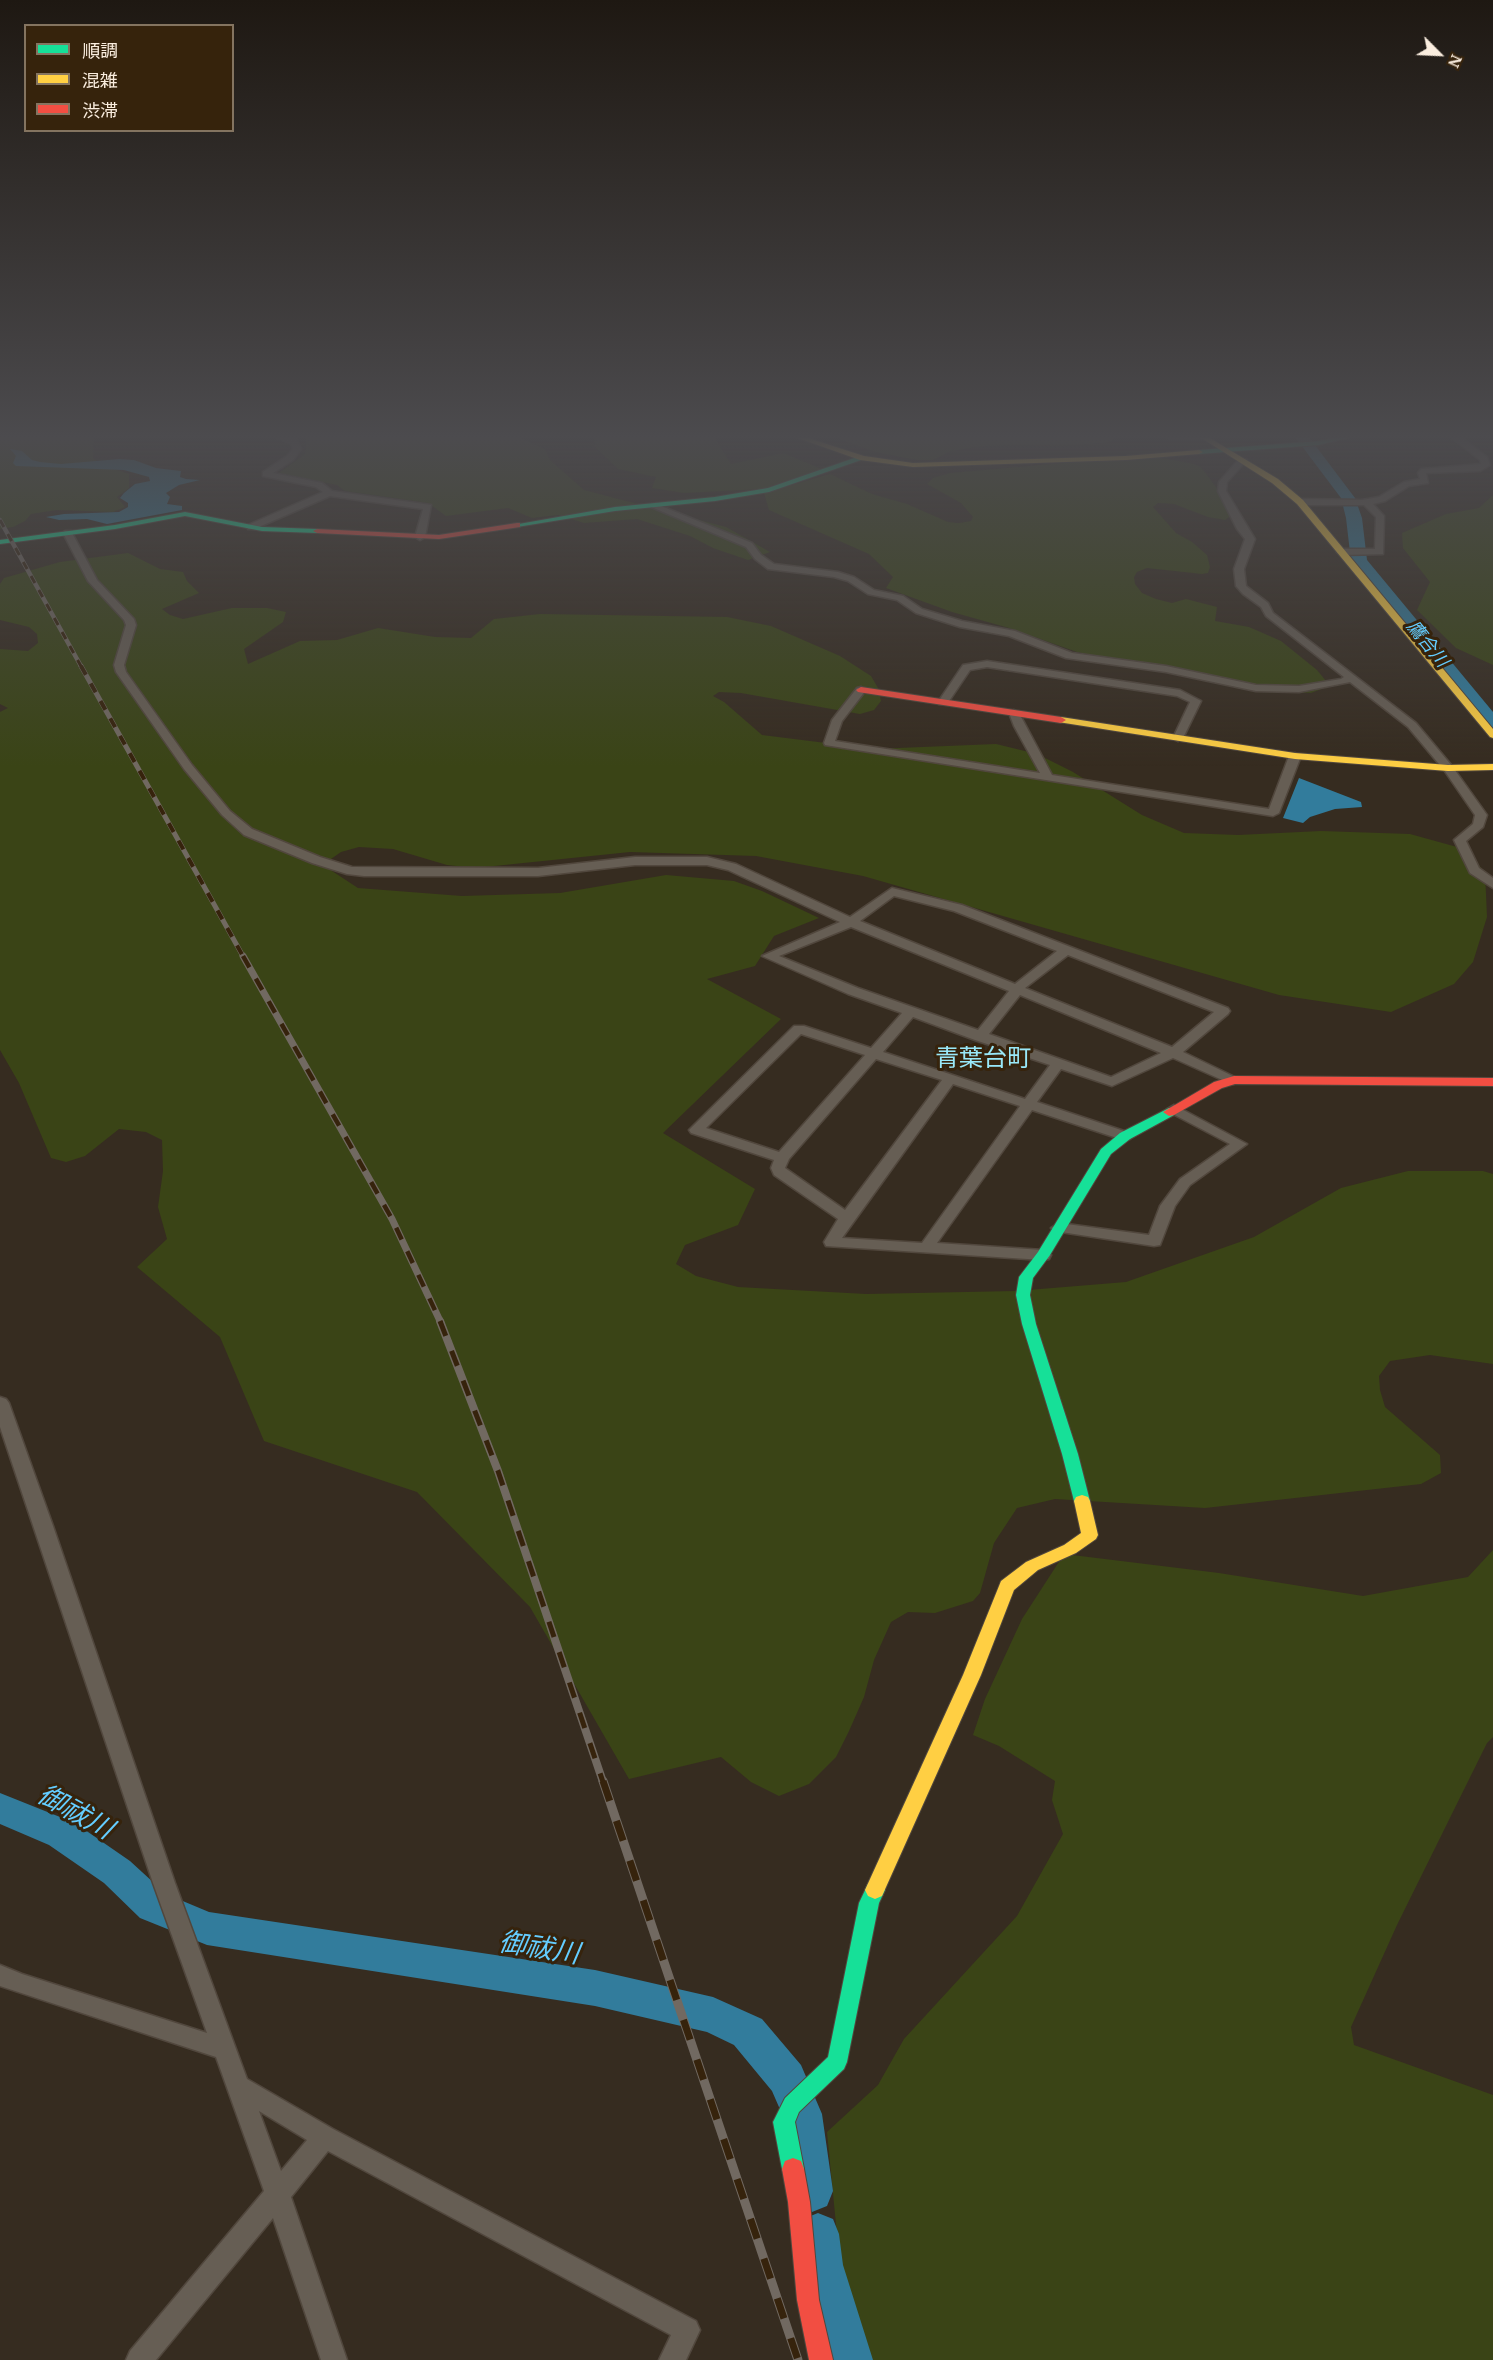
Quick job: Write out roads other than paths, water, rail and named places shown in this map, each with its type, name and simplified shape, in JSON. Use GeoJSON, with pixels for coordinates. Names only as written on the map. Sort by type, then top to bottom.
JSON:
{"type":"FeatureCollection","features":[{"type":"Feature","properties":{"kind":"street"},"geometry":{"type":"LineString","coordinates":[[75,547],[93,581],[129,619],[131,624],[119,665],[121,672],[188,767],[226,813],[248,832],[316,860],[351,871],[364,872],[509,873],[635,861],[707,861],[732,867],[851,922],[1174,1053],[1234,1080]]}},
{"type":"Feature","properties":{"kind":"street"},"geometry":{"type":"LineString","coordinates":[[751,547],[758,558],[771,567],[835,574],[851,579],[872,592],[900,598],[919,611],[960,624],[1011,633],[1070,656],[1166,669],[1256,688],[1299,689],[1344,682],[1350,677]]}},
{"type":"Feature","properties":{"kind":"street"},"geometry":{"type":"LineString","coordinates":[[1248,547],[1239,569],[1241,586],[1246,592],[1265,605],[1269,614],[1412,725],[1448,768],[1481,818],[1479,825],[1460,840],[1474,870],[1493,884]]}},
{"type":"Feature","properties":{"kind":"street"},"geometry":{"type":"LineString","coordinates":[[1338,547],[1493,735]]}},
{"type":"Feature","properties":{"kind":"street"},"geometry":{"type":"LineString","coordinates":[[1342,552],[1380,552],[1380,547]]}},
{"type":"Feature","properties":{"kind":"street"},"geometry":{"type":"LineString","coordinates":[[943,702],[967,667],[987,664],[1180,693],[1196,701],[1178,738]]}},
{"type":"Feature","properties":{"kind":"street"},"geometry":{"type":"LineString","coordinates":[[1295,756],[1273,813],[829,743],[837,720],[861,690],[1295,756],[1448,768],[1493,767]]}},
{"type":"Feature","properties":{"kind":"street"},"geometry":{"type":"LineString","coordinates":[[1014,713],[1048,777]]}},
{"type":"Feature","properties":{"kind":"street"},"geometry":{"type":"LineString","coordinates":[[892,892],[958,908],[1224,1011],[1174,1053],[1156,1059],[1112,1082],[853,991],[768,956],[851,922],[892,892]]}},
{"type":"Feature","properties":{"kind":"street"},"geometry":{"type":"LineString","coordinates":[[980,1037],[1017,989],[1067,950]]}},
{"type":"Feature","properties":{"kind":"street"},"geometry":{"type":"LineString","coordinates":[[848,1218],[779,1172],[778,1168],[782,1158],[911,1011]]}},
{"type":"Feature","properties":{"kind":"street"},"geometry":{"type":"LineString","coordinates":[[782,1158],[696,1130],[799,1029],[1125,1136]]}},
{"type":"Feature","properties":{"kind":"street"},"geometry":{"type":"LineString","coordinates":[[926,1248],[1058,1063]]}},
{"type":"Feature","properties":{"kind":"street"},"geometry":{"type":"LineString","coordinates":[[950,1079],[832,1242],[1043,1255]]}},
{"type":"Feature","properties":{"kind":"street"},"geometry":{"type":"LineString","coordinates":[[821,2360],[808,2300],[799,2202],[784,2122],[792,2105],[837,2062],[869,1903],[972,1676],[1006,1586],[1032,1566],[1070,1549],[1090,1535],[1070,1454],[1029,1324],[1023,1295],[1026,1277],[1043,1255],[1107,1152],[1125,1136],[1218,1085],[1234,1080],[1493,1082]]}},
{"type":"Feature","properties":{"kind":"street"},"geometry":{"type":"LineString","coordinates":[[1059,1228],[1154,1241],[1168,1206],[1185,1182],[1240,1144],[1174,1108]]}},
{"type":"Feature","properties":{"kind":"street"},"geometry":{"type":"LineString","coordinates":[[0,1403],[48,1537],[164,1883],[278,2195],[334,2360]]}},
{"type":"Feature","properties":{"kind":"street"},"geometry":{"type":"LineString","coordinates":[[0,1975],[18,1983],[225,2049]]}},
{"type":"Feature","properties":{"kind":"street"},"geometry":{"type":"LineString","coordinates":[[238,2085],[325,2137],[687,2330],[672,2360]]}},
{"type":"Feature","properties":{"kind":"street"},"geometry":{"type":"LineString","coordinates":[[138,2360],[325,2137]]}},
{"type":"Feature","properties":{"kind":"water"},"geometry":{"type":"Polygon","coordinates":[[[1299,778],[1361,802],[1362,807],[1335,809],[1310,817],[1303,823],[1283,818],[1299,778]]]}},
{"type":"Feature","properties":{"kind":"waterway","name":"鷹合川"},"geometry":{"type":"LineString","coordinates":[[1357,547],[1359,561],[1493,724]]}},
{"type":"Feature","properties":{"kind":"waterway","name":"御祓川"},"geometry":{"type":"LineString","coordinates":[[0,1808],[62,1834],[117,1872],[153,1906],[207,1928],[595,1988],[713,2015],[748,2032],[787,2078],[802,2114],[812,2191]]}},
{"type":"Feature","properties":{"kind":"waterway","name":"御祓川"},"geometry":{"type":"LineString","coordinates":[[818,2234],[822,2265],[851,2360]]}},
{"type":"Feature","properties":{"kind":"railway"},"geometry":{"type":"LineString","coordinates":[[15,547],[82,668]]}},
{"type":"Feature","properties":{"kind":"railway"},"geometry":{"type":"LineString","coordinates":[[81,666],[244,958]]}},
{"type":"Feature","properties":{"kind":"railway"},"geometry":{"type":"LineString","coordinates":[[243,956],[392,1219],[441,1323]]}},
{"type":"Feature","properties":{"kind":"railway"},"geometry":{"type":"LineString","coordinates":[[440,1321],[498,1471],[603,1782]]}},
{"type":"Feature","properties":{"kind":"railway"},"geometry":{"type":"LineString","coordinates":[[603,1781],[798,2360]]}},
{"type":"Feature","properties":{"kind":"district","name":"青葉台町"},"geometry":{"type":"Point","coordinates":[983,1059]}}]}
